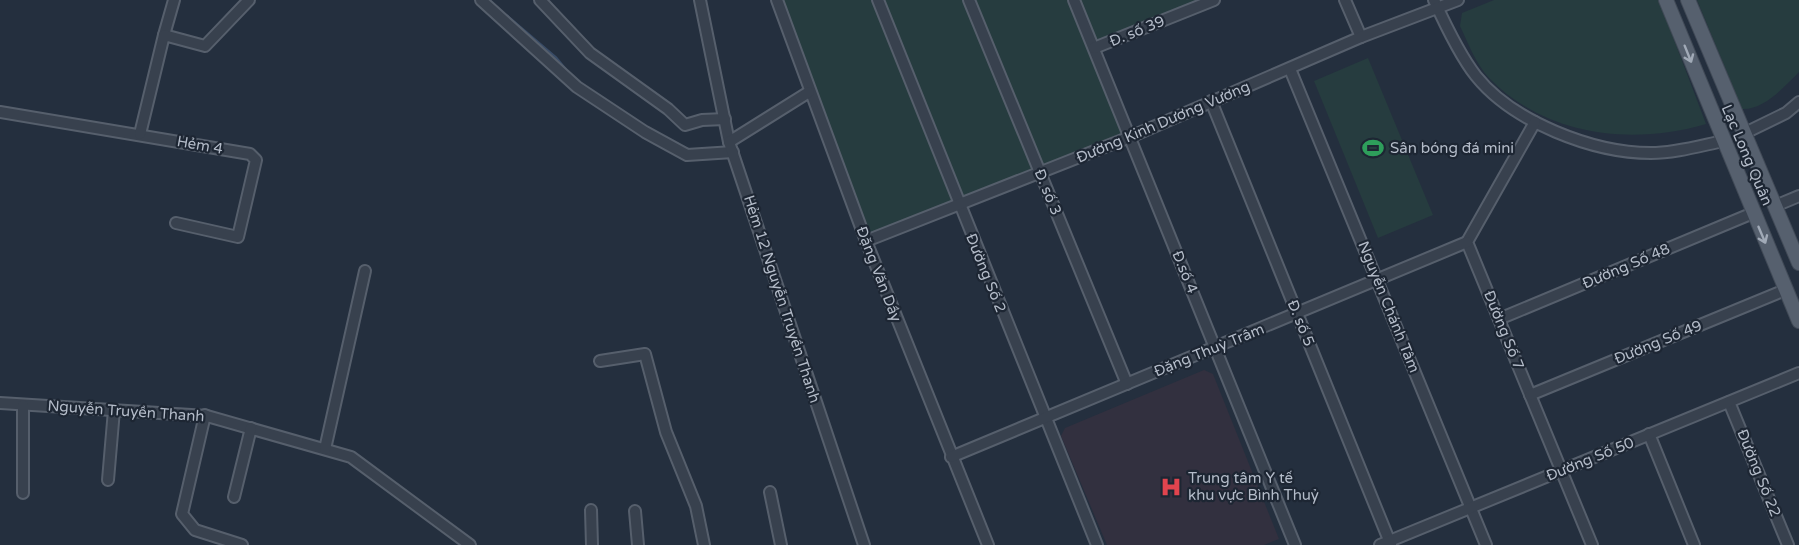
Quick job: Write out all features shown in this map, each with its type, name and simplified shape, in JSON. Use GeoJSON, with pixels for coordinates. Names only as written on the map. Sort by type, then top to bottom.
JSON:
{"type":"FeatureCollection","features":[{"type":"Feature","properties":{"kind":"main road","name":"Lạc Long Quân"},"geometry":{"type":"LineString","coordinates":[[1666,0],[1799,321]]}},
{"type":"Feature","properties":{"kind":"main road","name":"Lạc Long Quân"},"geometry":{"type":"LineString","coordinates":[[1688,0],[1799,263]]}},
{"type":"Feature","properties":{"kind":"main road"},"geometry":{"type":"LineString","coordinates":[[1723,141],[1745,133]]}},
{"type":"Feature","properties":{"kind":"street"},"geometry":{"type":"LineString","coordinates":[[141,134],[174,0]]}},
{"type":"Feature","properties":{"kind":"street"},"geometry":{"type":"LineString","coordinates":[[164,35],[205,46],[249,0]]}},
{"type":"Feature","properties":{"kind":"street"},"geometry":{"type":"LineString","coordinates":[[481,0],[578,87],[645,132],[687,155],[731,147],[809,92]]}},
{"type":"Feature","properties":{"kind":"street"},"geometry":{"type":"LineString","coordinates":[[540,0],[590,53],[668,109],[686,125],[702,120],[725,119]]}},
{"type":"Feature","properties":{"kind":"street","name":"Hẻm 12 Nguyễn Truyền Thanh"},"geometry":{"type":"LineString","coordinates":[[700,0],[731,147],[864,545]]}},
{"type":"Feature","properties":{"kind":"street","name":"Đặng Văn Dầy"},"geometry":{"type":"LineString","coordinates":[[777,0],[809,92],[866,241],[987,545]]}},
{"type":"Feature","properties":{"kind":"street","name":"Đường Số 2"},"geometry":{"type":"LineString","coordinates":[[878,0],[1044,418],[1097,545]]}},
{"type":"Feature","properties":{"kind":"street","name":"Đ. số 3"},"geometry":{"type":"LineString","coordinates":[[969,0],[1127,384]]}},
{"type":"Feature","properties":{"kind":"street","name":"Đ.số 4"},"geometry":{"type":"LineString","coordinates":[[1074,0],[1295,545]]}},
{"type":"Feature","properties":{"kind":"street","name":"Đ. số 39"},"geometry":{"type":"LineString","coordinates":[[1094,48],[1214,0]]}},
{"type":"Feature","properties":{"kind":"street"},"geometry":{"type":"LineString","coordinates":[[1345,0],[1361,37]]}},
{"type":"Feature","properties":{"kind":"street","name":"Đường Kinh Dương Vương"},"geometry":{"type":"LineString","coordinates":[[866,241],[1130,136],[1290,69],[1436,4],[1458,0]]}},
{"type":"Feature","properties":{"kind":"street"},"geometry":{"type":"LineString","coordinates":[[1436,4],[1476,76],[1503,101],[1535,122],[1581,142],[1630,153],[1677,151],[1723,141]]}},
{"type":"Feature","properties":{"kind":"street","name":"Nguyễn Chánh Tâm"},"geometry":{"type":"LineString","coordinates":[[1290,69],[1486,545]]}},
{"type":"Feature","properties":{"kind":"street","name":"Đ. số 5"},"geometry":{"type":"LineString","coordinates":[[1211,101],[1387,544]]}},
{"type":"Feature","properties":{"kind":"street"},"geometry":{"type":"LineString","coordinates":[[1745,133],[1786,113],[1799,102]]}},
{"type":"Feature","properties":{"kind":"street","name":"Hẻm 4"},"geometry":{"type":"LineString","coordinates":[[0,112],[250,154],[256,160],[238,237],[176,223]]}},
{"type":"Feature","properties":{"kind":"street"},"geometry":{"type":"LineString","coordinates":[[1467,242],[1535,122]]}},
{"type":"Feature","properties":{"kind":"street"},"geometry":{"type":"LineString","coordinates":[[1775,206],[1799,196]]}},
{"type":"Feature","properties":{"kind":"street","name":"Đường Số 48"},"geometry":{"type":"LineString","coordinates":[[1499,319],[1753,213]]}},
{"type":"Feature","properties":{"kind":"street","name":"Đặng Thuỳ Trâm"},"geometry":{"type":"LineString","coordinates":[[951,457],[1467,242]]}},
{"type":"Feature","properties":{"kind":"street","name":"Đường Số 7"},"geometry":{"type":"LineString","coordinates":[[1467,242],[1592,545]]}},
{"type":"Feature","properties":{"kind":"street"},"geometry":{"type":"LineString","coordinates":[[325,449],[365,271]]}},
{"type":"Feature","properties":{"kind":"street","name":"Đường Số 49"},"geometry":{"type":"LineString","coordinates":[[1530,395],[1785,290]]}},
{"type":"Feature","properties":{"kind":"street"},"geometry":{"type":"LineString","coordinates":[[600,361],[645,354],[666,432],[696,506],[704,545]]}},
{"type":"Feature","properties":{"kind":"street","name":"Đường Số 50"},"geometry":{"type":"LineString","coordinates":[[1387,544],[1799,373]]}},
{"type":"Feature","properties":{"kind":"street","name":"Đường Số 22"},"geometry":{"type":"LineString","coordinates":[[1729,402],[1788,545]]}},
{"type":"Feature","properties":{"kind":"street","name":"Nguyễn Truyền Thanh"},"geometry":{"type":"LineString","coordinates":[[0,403],[205,415],[325,449],[351,457],[470,545]]}},
{"type":"Feature","properties":{"kind":"street"},"geometry":{"type":"LineString","coordinates":[[22,405],[23,493]]}},
{"type":"Feature","properties":{"kind":"street"},"geometry":{"type":"LineString","coordinates":[[108,480],[114,410]]}},
{"type":"Feature","properties":{"kind":"street"},"geometry":{"type":"LineString","coordinates":[[205,415],[182,514],[195,530],[242,545]]}},
{"type":"Feature","properties":{"kind":"street"},"geometry":{"type":"LineString","coordinates":[[234,497],[251,428]]}},
{"type":"Feature","properties":{"kind":"street"},"geometry":{"type":"LineString","coordinates":[[1649,434],[1694,545]]}},
{"type":"Feature","properties":{"kind":"street"},"geometry":{"type":"LineString","coordinates":[[770,492],[781,545]]}},
{"type":"Feature","properties":{"kind":"street"},"geometry":{"type":"LineString","coordinates":[[591,510],[592,545]]}},
{"type":"Feature","properties":{"kind":"street"},"geometry":{"type":"LineString","coordinates":[[635,511],[638,545]]}},
{"type":"Feature","properties":{"kind":"shaded area","name":"Trung tâm Y tế khu vực Bình Thuỷ"},"geometry":{"type":"Polygon","coordinates":[[[1204,370],[1213,374],[1279,539],[1264,545],[1107,545],[1061,436],[1065,428],[1204,370]]]}},
{"type":"Feature","properties":{"kind":"green space"},"geometry":{"type":"Polygon","coordinates":[[[777,0],[1205,0],[1093,45],[1130,137],[866,241],[777,0]]]}},
{"type":"Feature","properties":{"kind":"green space"},"geometry":{"type":"Polygon","coordinates":[[[1494,0],[1659,0],[1706,124],[1677,131],[1619,134],[1591,131],[1563,124],[1536,113],[1512,98],[1489,78],[1476,60],[1460,26],[1462,13],[1494,0]]]}},
{"type":"Feature","properties":{"kind":"green space"},"geometry":{"type":"Polygon","coordinates":[[[1697,0],[1799,0],[1799,72],[1766,102],[1742,109],[1697,0]]]}},
{"type":"Feature","properties":{"kind":"green space","name":"Sân bóng đá mini"},"geometry":{"type":"Polygon","coordinates":[[[1368,58],[1433,215],[1378,238],[1314,81],[1368,58]]]}},
{"type":"Feature","properties":{"kind":"waterway"},"geometry":{"type":"LineString","coordinates":[[507,16],[556,58],[566,70]]}},
{"type":"Feature","properties":{"kind":"place","name":"Sân bóng đá mini"},"geometry":{"type":"Point","coordinates":[1373,148]}},
{"type":"Feature","properties":{"kind":"place","name":"Trung tâm Y tế khu vực Bình Thuỷ"},"geometry":{"type":"Point","coordinates":[1171,487]}}]}
